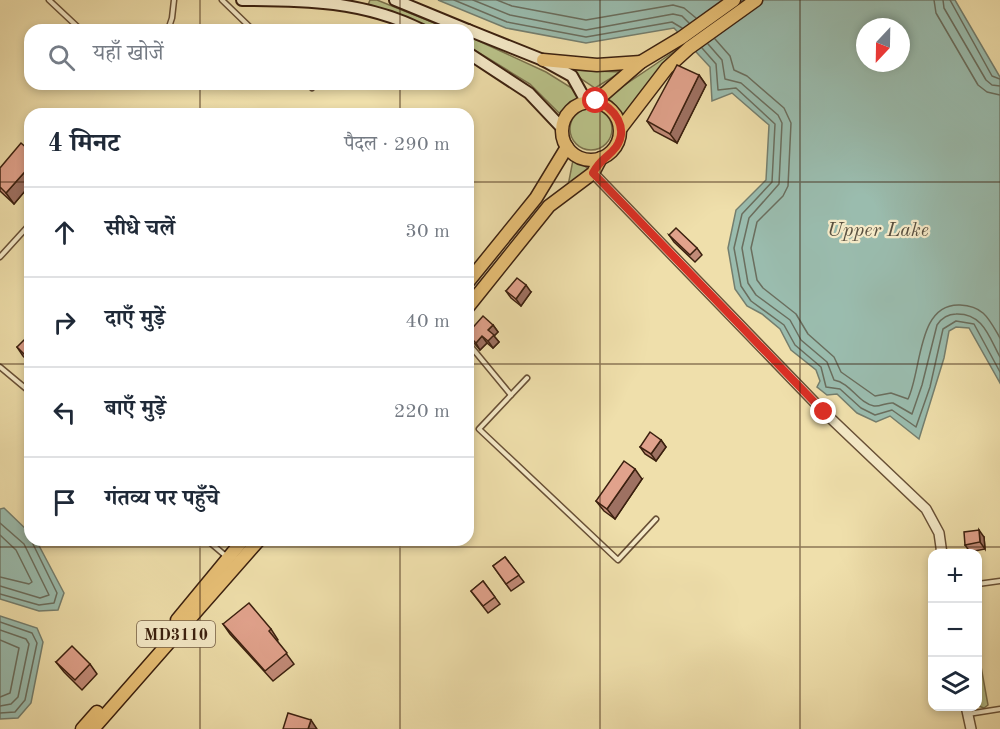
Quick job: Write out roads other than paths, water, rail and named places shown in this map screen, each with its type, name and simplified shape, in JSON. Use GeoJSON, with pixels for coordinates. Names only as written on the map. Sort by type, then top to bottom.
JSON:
{"type":"FeatureCollection","features":[{"type":"Feature","properties":{"kind":"main road"},"geometry":{"type":"LineString","coordinates":[[242,0],[313,1],[357,6],[406,24]]}},
{"type":"Feature","properties":{"kind":"main road"},"geometry":{"type":"LineString","coordinates":[[395,0],[453,24]]}},
{"type":"Feature","properties":{"kind":"main road"},"geometry":{"type":"LineString","coordinates":[[474,300],[549,206],[593,173],[601,158],[616,147],[621,128],[685,43],[734,0]]}},
{"type":"Feature","properties":{"kind":"main road"},"geometry":{"type":"LineString","coordinates":[[562,128],[569,111],[591,101],[641,62],[685,43],[756,0]]}},
{"type":"Feature","properties":{"kind":"main road"},"geometry":{"type":"LineString","coordinates":[[474,32],[543,60],[572,76],[591,101],[613,111],[621,128]]}},
{"type":"Feature","properties":{"kind":"main road"},"geometry":{"type":"LineString","coordinates":[[474,57],[529,93],[562,128],[567,147],[582,159],[601,158]]}},
{"type":"Feature","properties":{"kind":"main road"},"geometry":{"type":"LineString","coordinates":[[543,60],[597,64],[641,62]]}},
{"type":"Feature","properties":{"kind":"main road"},"geometry":{"type":"LineString","coordinates":[[474,265],[536,198],[567,147]]}},
{"type":"Feature","properties":{"kind":"main road","name":"MD3110"},"geometry":{"type":"LineString","coordinates":[[82,729],[136,672],[238,546]]}},
{"type":"Feature","properties":{"kind":"main road","name":"MD3110"},"geometry":{"type":"LineString","coordinates":[[93,729],[254,546]]}},
{"type":"Feature","properties":{"kind":"street"},"geometry":{"type":"LineString","coordinates":[[593,173],[806,395],[926,509],[939,533],[941,549]]}},
{"type":"Feature","properties":{"kind":"street"},"geometry":{"type":"LineString","coordinates":[[967,711],[971,729]]}},
{"type":"Feature","properties":{"kind":"lane"},"geometry":{"type":"LineString","coordinates":[[49,0],[75,24]]}},
{"type":"Feature","properties":{"kind":"lane"},"geometry":{"type":"LineString","coordinates":[[169,24],[174,0]]}},
{"type":"Feature","properties":{"kind":"lane"},"geometry":{"type":"LineString","coordinates":[[222,0],[247,24]]}},
{"type":"Feature","properties":{"kind":"lane"},"geometry":{"type":"LineString","coordinates":[[0,257],[24,231]]}},
{"type":"Feature","properties":{"kind":"lane"},"geometry":{"type":"LineString","coordinates":[[474,351],[511,395]]}},
{"type":"Feature","properties":{"kind":"lane"},"geometry":{"type":"LineString","coordinates":[[0,367],[24,387]]}},
{"type":"Feature","properties":{"kind":"lane"},"geometry":{"type":"LineString","coordinates":[[527,378],[479,429],[618,560],[656,519]]}},
{"type":"Feature","properties":{"kind":"lane"},"geometry":{"type":"LineString","coordinates":[[214,546],[228,557]]}},
{"type":"Feature","properties":{"kind":"lane"},"geometry":{"type":"LineString","coordinates":[[982,583],[1000,581]]}},
{"type":"Feature","properties":{"kind":"lane"},"geometry":{"type":"LineString","coordinates":[[982,710],[1000,709]]}},
{"type":"Feature","properties":{"kind":"water","name":"Upper Lake"},"geometry":{"type":"Polygon","coordinates":[[[438,0],[955,0],[1000,77],[1000,383],[969,328],[956,327],[949,331],[944,358],[919,439],[890,416],[876,422],[857,413],[837,394],[827,395],[817,387],[820,381],[816,370],[791,350],[780,329],[762,314],[747,306],[735,289],[728,248],[736,210],[766,180],[769,125],[732,93],[712,101],[710,67],[674,28],[586,43],[506,28],[438,0]]]}},
{"type":"Feature","properties":{"kind":"water"},"geometry":{"type":"Polygon","coordinates":[[[4,508],[24,527],[24,546],[39,546],[64,593],[58,610],[39,611],[0,599],[0,509],[4,508]]]}},
{"type":"Feature","properties":{"kind":"water"},"geometry":{"type":"Polygon","coordinates":[[[0,616],[37,628],[43,642],[31,703],[18,718],[0,719],[0,616]]]}}]}
